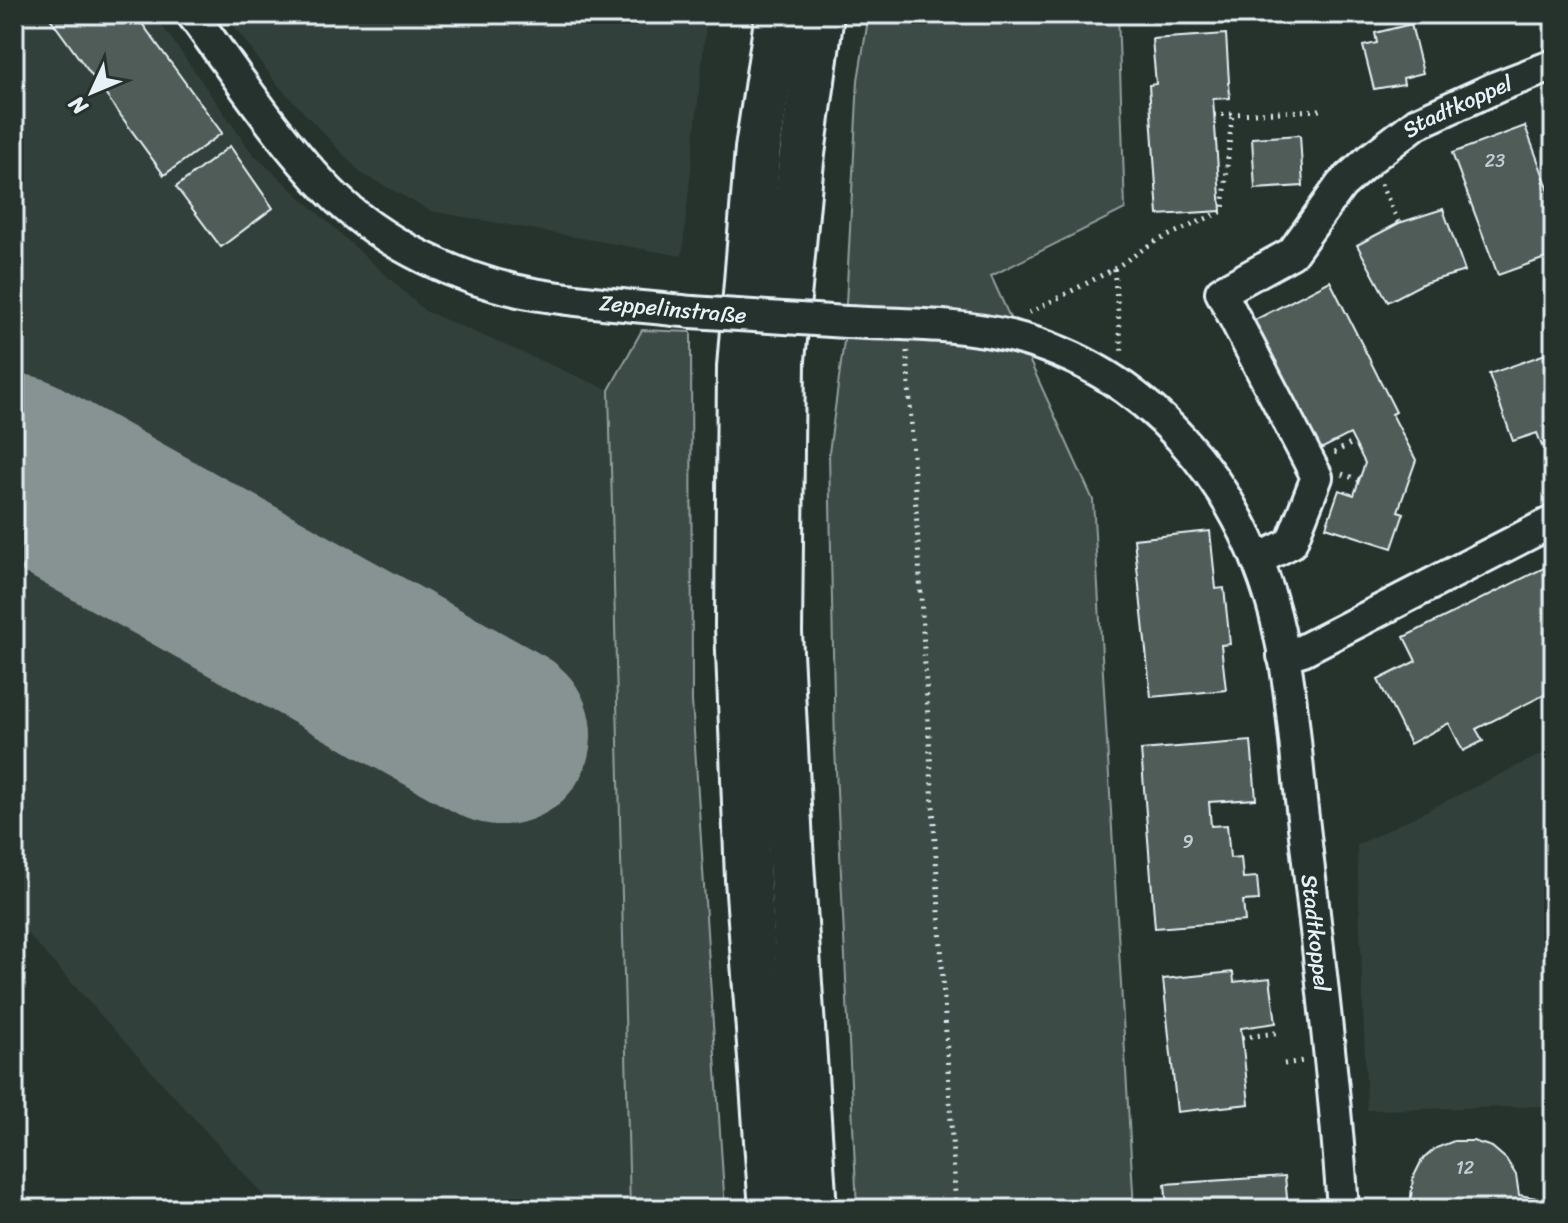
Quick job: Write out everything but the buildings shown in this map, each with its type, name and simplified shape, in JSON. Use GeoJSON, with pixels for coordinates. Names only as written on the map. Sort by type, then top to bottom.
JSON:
{"type":"FeatureCollection","features":[{"type":"Feature","properties":{"kind":"highway"},"geometry":{"type":"LineString","coordinates":[[814,1209],[779,633],[782,360],[801,161],[821,14]]}},
{"type":"Feature","properties":{"kind":"highway"},"geometry":{"type":"LineString","coordinates":[[772,1209],[748,879],[738,626],[740,367],[758,149],[776,21]]}},
{"type":"Feature","properties":{"kind":"street","name":"Zeppelinstraße"},"geometry":{"type":"LineString","coordinates":[[192,14],[304,164],[332,194],[364,222],[428,260],[532,294],[692,312],[952,327],[993,332],[1047,347],[1118,382],[1159,415],[1216,482]]}},
{"type":"Feature","properties":{"kind":"street","name":"Stadtkoppel"},"geometry":{"type":"LineString","coordinates":[[1257,560],[1291,543],[1317,477],[1221,292],[1292,253],[1341,185],[1417,123],[1554,65]]}},
{"type":"Feature","properties":{"kind":"street","name":"Stadtkoppel"},"geometry":{"type":"LineString","coordinates":[[1216,482],[1239,519],[1257,560],[1275,613],[1283,656],[1331,1058],[1343,1209]]}},
{"type":"Feature","properties":{"kind":"street"},"geometry":{"type":"LineString","coordinates":[[1283,656],[1303,650],[1554,521]]}},
{"type":"Feature","properties":{"kind":"path"},"geometry":{"type":"LineString","coordinates":[[1214,115],[1320,110]]}},
{"type":"Feature","properties":{"kind":"path"},"geometry":{"type":"LineString","coordinates":[[993,332],[1114,269],[1152,243],[1223,211],[1232,114]]}},
{"type":"Feature","properties":{"kind":"path"},"geometry":{"type":"LineString","coordinates":[[1370,159],[1399,223]]}},
{"type":"Feature","properties":{"kind":"path"},"geometry":{"type":"LineString","coordinates":[[1114,269],[1122,351],[1118,382]]}},
{"type":"Feature","properties":{"kind":"path"},"geometry":{"type":"LineString","coordinates":[[906,325],[956,1209]]}},
{"type":"Feature","properties":{"kind":"path"},"geometry":{"type":"LineString","coordinates":[[1242,1038],[1281,1032]]}},
{"type":"Feature","properties":{"kind":"shaded area"},"geometry":{"type":"Polygon","coordinates":[[[14,14],[154,14],[252,153],[425,311],[609,390],[630,1209],[276,1209],[14,919],[14,14]]]}},
{"type":"Feature","properties":{"kind":"shaded area"},"geometry":{"type":"Polygon","coordinates":[[[225,14],[707,14],[682,256],[431,211],[361,173],[276,83],[225,14]]]}},
{"type":"Feature","properties":{"kind":"shaded area"},"geometry":{"type":"Polygon","coordinates":[[[869,14],[1118,14],[1125,209],[991,276],[1093,500],[1134,1209],[857,1209],[835,748],[829,453],[844,341],[858,80],[869,14]]]}},
{"type":"Feature","properties":{"kind":"shaded area"},"geometry":{"type":"Polygon","coordinates":[[[642,330],[691,332],[692,701],[725,1209],[630,1209],[609,390],[642,330]]]}},
{"type":"Feature","properties":{"kind":"shaded area"},"geometry":{"type":"Polygon","coordinates":[[[1554,748],[1554,1106],[1367,1110],[1357,845],[1554,748]]]}},
{"type":"Feature","properties":{"kind":"runway"},"geometry":{"type":"LineString","coordinates":[[14,464],[501,735]]}}]}
